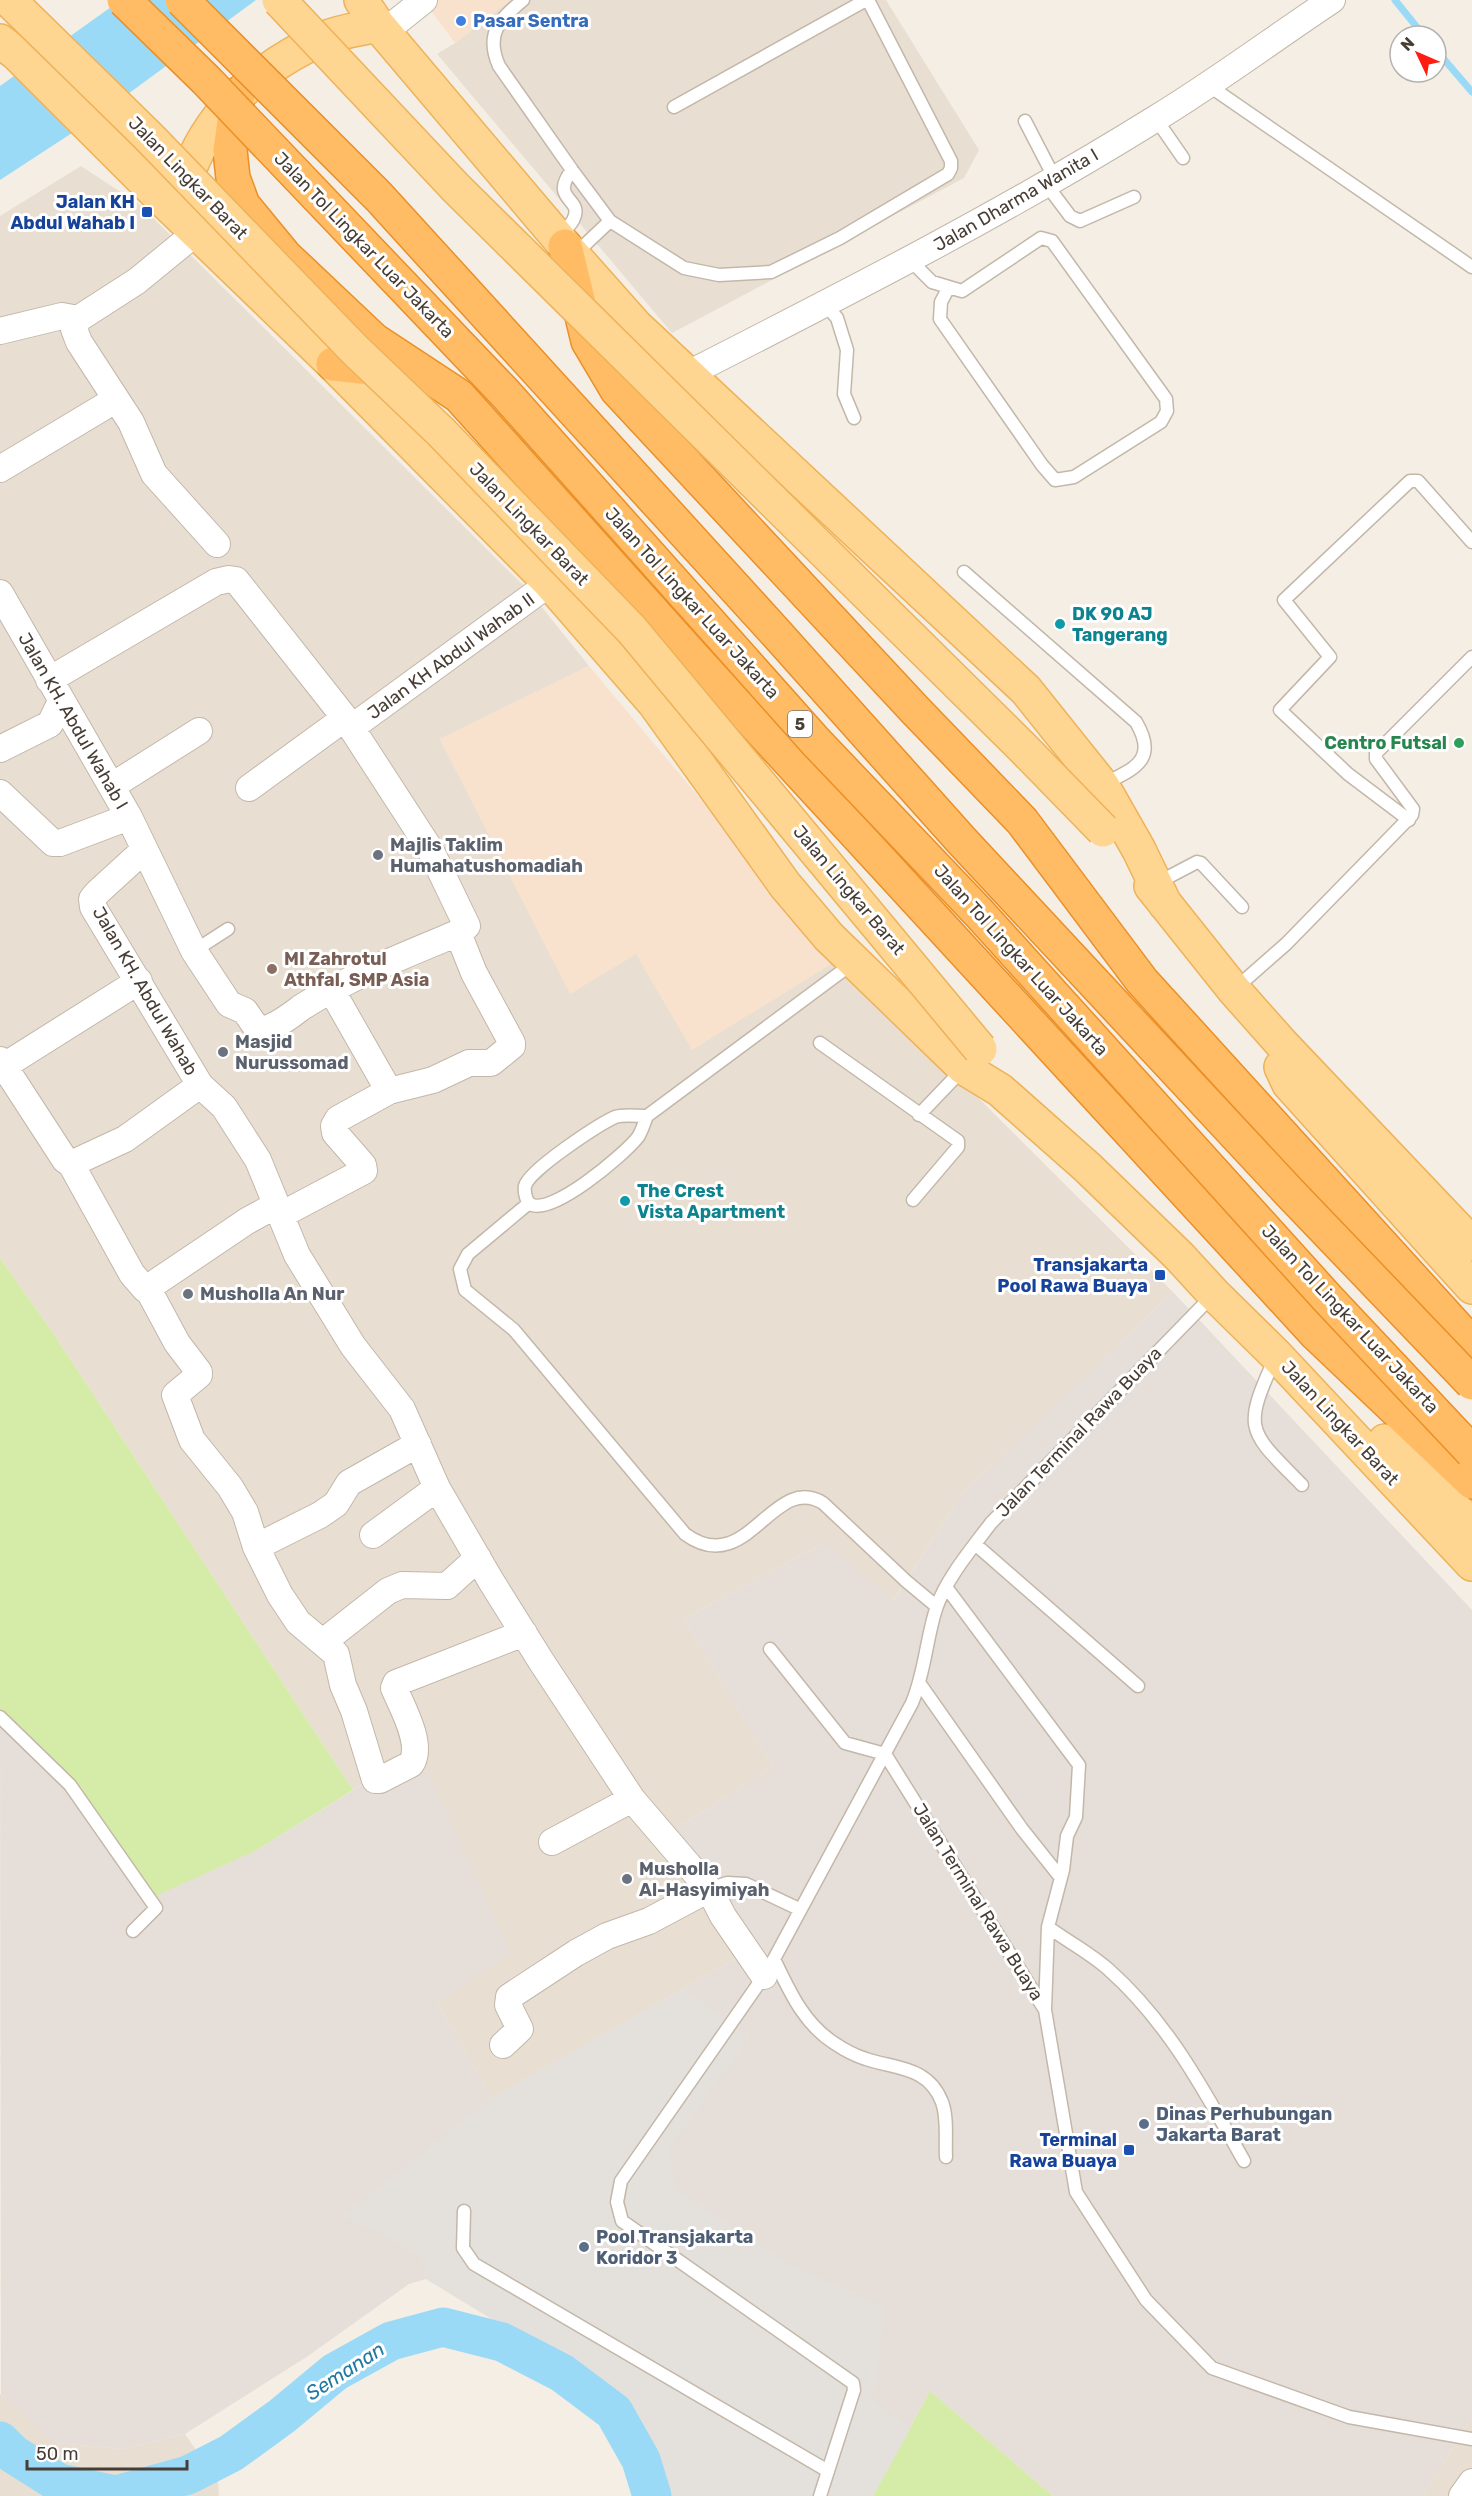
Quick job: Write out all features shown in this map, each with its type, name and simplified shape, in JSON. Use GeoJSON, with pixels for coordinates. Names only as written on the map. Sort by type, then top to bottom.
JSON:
{"type":"FeatureCollection","features":[{"type":"Feature","properties":{"kind":"highway","name":"Jalan Tol Lingkar Luar Jakarta"},"geometry":{"type":"LineString","coordinates":[[124,0],[206,80],[504,392],[816,742],[971,905],[1328,1299],[1472,1452]]}},
{"type":"Feature","properties":{"kind":"highway","name":"Jalan Tol Lingkar Luar Jakarta"},"geometry":{"type":"LineString","coordinates":[[182,0],[379,197],[978,858],[1250,1150],[1472,1383]]}},
{"type":"Feature","properties":{"kind":"highway"},"geometry":{"type":"LineString","coordinates":[[238,94],[230,150],[233,178],[243,205],[285,256],[374,340],[459,396],[697,661],[1316,1334],[1472,1482]]}},
{"type":"Feature","properties":{"kind":"highway"},"geometry":{"type":"LineString","coordinates":[[566,246],[588,341],[617,390],[916,711],[1022,821],[1142,981],[1472,1344]]}},
{"type":"Feature","properties":{"kind":"highway"},"geometry":{"type":"LineString","coordinates":[[333,364],[425,373]]}},
{"type":"Feature","properties":{"kind":"main road","name":"Jalan Lingkar Barat"},"geometry":{"type":"LineString","coordinates":[[9,0],[148,136],[355,350],[441,432],[632,630],[972,1059],[1000,1090],[1087,1167],[1276,1355],[1472,1564]]}},
{"type":"Feature","properties":{"kind":"main road"},"geometry":{"type":"LineString","coordinates":[[279,0],[456,188],[1005,730],[1103,830],[1160,894],[1244,981],[1281,1051],[1472,1244]]}},
{"type":"Feature","properties":{"kind":"main road"},"geometry":{"type":"LineString","coordinates":[[188,222],[189,169],[210,129],[238,94],[279,61],[326,37],[374,19],[636,326],[1026,690],[1102,785],[1139,850],[1160,894]]}},
{"type":"Feature","properties":{"kind":"main road","name":"Jalan Lingkar Barat"},"geometry":{"type":"LineString","coordinates":[[9,47],[333,364],[550,583],[655,704],[802,907],[854,962],[972,1059]]}},
{"type":"Feature","properties":{"kind":"main road"},"geometry":{"type":"LineString","coordinates":[[1281,1051],[1280,1065],[1289,1084],[1472,1287]]}},
{"type":"Feature","properties":{"kind":"main road","name":"Jalan Lingkar Barat"},"geometry":{"type":"LineString","coordinates":[[1210,1289],[1221,1289],[1257,1314],[1472,1525]]}},
{"type":"Feature","properties":{"kind":"street"},"geometry":{"type":"LineString","coordinates":[[374,19],[424,0]]}},
{"type":"Feature","properties":{"kind":"street","name":"Jalan Dharma Wanita I"},"geometry":{"type":"LineString","coordinates":[[687,375],[910,260],[1051,181],[1156,119],[1208,85],[1301,8],[1332,0]]}},
{"type":"Feature","properties":{"kind":"street"},"geometry":{"type":"LineString","coordinates":[[188,222],[137,281],[78,319],[74,329],[79,342],[131,422],[154,474],[217,544]]}},
{"type":"Feature","properties":{"kind":"street"},"geometry":{"type":"LineString","coordinates":[[0,331],[62,316],[78,319]]}},
{"type":"Feature","properties":{"kind":"street"},"geometry":{"type":"LineString","coordinates":[[0,469],[115,400]]}},
{"type":"Feature","properties":{"kind":"street"},"geometry":{"type":"LineString","coordinates":[[0,748],[50,724],[55,690],[216,582],[236,580],[348,723],[429,849],[467,926],[458,933],[383,964],[308,1004],[277,1024],[259,1031],[245,1011],[229,1004],[194,951],[144,850]]}},
{"type":"Feature","properties":{"kind":"street","name":"Jalan KH Abdul Wahab II"},"geometry":{"type":"LineString","coordinates":[[249,788],[348,723],[550,583]]}},
{"type":"Feature","properties":{"kind":"street","name":"Jalan KH. Abdul Wahab I"},"geometry":{"type":"LineString","coordinates":[[0,593],[112,786],[144,850]]}},
{"type":"Feature","properties":{"kind":"street"},"geometry":{"type":"LineString","coordinates":[[112,786],[198,731]]}},
{"type":"Feature","properties":{"kind":"street"},"geometry":{"type":"LineString","coordinates":[[0,794],[53,843],[60,843],[129,817]]}},
{"type":"Feature","properties":{"kind":"street","name":"Jalan KH. Abdul Wahab"},"geometry":{"type":"LineString","coordinates":[[144,850],[92,899],[93,907],[200,1085],[224,1107],[253,1151],[297,1255],[353,1346],[402,1409],[437,1488],[524,1633],[632,1799],[709,1889],[723,1916],[769,1967]]}},
{"type":"Feature","properties":{"kind":"street"},"geometry":{"type":"LineString","coordinates":[[149,1291],[152,1285],[248,1221],[279,1210],[364,1171],[363,1165],[335,1133],[334,1126],[338,1119],[389,1091],[433,1080],[469,1064],[491,1063],[512,1046],[512,1042],[474,973],[458,933]]}},
{"type":"Feature","properties":{"kind":"street"},"geometry":{"type":"LineString","coordinates":[[139,981],[2,1063],[65,1160],[71,1164],[132,1274],[149,1291],[177,1343],[199,1372],[199,1376],[175,1395],[192,1440],[230,1487],[245,1512],[256,1547],[280,1595],[298,1622],[336,1654],[343,1685],[377,1781],[411,1764],[414,1759],[413,1732],[394,1688],[396,1683],[524,1633]]}},
{"type":"Feature","properties":{"kind":"street"},"geometry":{"type":"LineString","coordinates":[[332,991],[389,1091]]}},
{"type":"Feature","properties":{"kind":"street"},"geometry":{"type":"LineString","coordinates":[[71,1164],[124,1139],[200,1085]]}},
{"type":"Feature","properties":{"kind":"street"},"geometry":{"type":"LineString","coordinates":[[256,1547],[320,1515],[336,1504],[349,1483],[418,1444]]}},
{"type":"Feature","properties":{"kind":"street"},"geometry":{"type":"LineString","coordinates":[[373,1535],[437,1488]]}},
{"type":"Feature","properties":{"kind":"street"},"geometry":{"type":"LineString","coordinates":[[323,1642],[388,1591],[402,1586],[447,1586],[478,1558]]}},
{"type":"Feature","properties":{"kind":"street"},"geometry":{"type":"LineString","coordinates":[[552,1842],[632,1799]]}},
{"type":"Feature","properties":{"kind":"street"},"geometry":{"type":"LineString","coordinates":[[503,2045],[520,2029],[508,2005],[509,1997],[576,1953],[607,1936],[649,1921],[709,1889]]}},
{"type":"Feature","properties":{"kind":"street"},"geometry":{"type":"LineString","coordinates":[[1462,2496],[1472,2481]]}},
{"type":"Feature","properties":{"kind":"lane"},"geometry":{"type":"LineString","coordinates":[[523,0],[507,13],[497,26],[493,39],[493,52],[499,66],[610,221],[684,268],[719,276],[771,272],[840,238],[948,174],[951,168],[951,161],[867,0],[674,107]]}},
{"type":"Feature","properties":{"kind":"lane"},"geometry":{"type":"LineString","coordinates":[[1208,85],[1472,267]]}},
{"type":"Feature","properties":{"kind":"lane"},"geometry":{"type":"LineString","coordinates":[[1156,119],[1183,158]]}},
{"type":"Feature","properties":{"kind":"lane"},"geometry":{"type":"LineString","coordinates":[[1025,121],[1051,181],[1070,216],[1080,221],[1134,197]]}},
{"type":"Feature","properties":{"kind":"lane"},"geometry":{"type":"LineString","coordinates":[[566,246],[575,207],[562,186],[572,170]]}},
{"type":"Feature","properties":{"kind":"lane"},"geometry":{"type":"LineString","coordinates":[[566,246],[610,221]]}},
{"type":"Feature","properties":{"kind":"lane"},"geometry":{"type":"LineString","coordinates":[[910,260],[932,282],[962,291],[1041,238],[1052,241],[1166,399],[1167,411],[1161,422],[1074,477],[1055,480],[1042,465],[940,320],[941,302],[948,287]]}},
{"type":"Feature","properties":{"kind":"lane"},"geometry":{"type":"LineString","coordinates":[[825,304],[837,318],[848,350],[844,394],[854,418]]}},
{"type":"Feature","properties":{"kind":"lane"},"geometry":{"type":"LineString","coordinates":[[1409,820],[1348,774],[1280,710],[1330,657],[1284,600],[1410,481],[1418,481],[1472,542]]}},
{"type":"Feature","properties":{"kind":"lane"},"geometry":{"type":"LineString","coordinates":[[964,572],[1136,723],[1145,738],[1143,758],[1132,770],[1102,785]]}},
{"type":"Feature","properties":{"kind":"lane"},"geometry":{"type":"LineString","coordinates":[[1244,981],[1409,820],[1413,809],[1376,759],[1376,753],[1472,657]]}},
{"type":"Feature","properties":{"kind":"lane"},"geometry":{"type":"LineString","coordinates":[[1160,894],[1197,862],[1201,862],[1242,907]]}},
{"type":"Feature","properties":{"kind":"lane"},"geometry":{"type":"LineString","coordinates":[[194,951],[228,929]]}},
{"type":"Feature","properties":{"kind":"lane"},"geometry":{"type":"LineString","coordinates":[[647,1116],[617,1116],[557,1155],[533,1173],[525,1186],[525,1195],[529,1203],[537,1207],[546,1206],[589,1181],[638,1136],[647,1116],[854,962]]}},
{"type":"Feature","properties":{"kind":"lane"},"geometry":{"type":"LineString","coordinates":[[820,1043],[958,1141],[958,1147],[913,1200]]}},
{"type":"Feature","properties":{"kind":"lane"},"geometry":{"type":"LineString","coordinates":[[919,1115],[972,1059]]}},
{"type":"Feature","properties":{"kind":"lane"},"geometry":{"type":"LineString","coordinates":[[529,1203],[468,1254],[460,1269],[465,1290],[514,1330],[685,1534],[698,1544],[712,1547],[724,1545],[738,1540],[779,1507],[796,1499],[815,1498],[824,1503],[906,1581],[936,1606]]}},
{"type":"Feature","properties":{"kind":"lane","name":"Jalan Terminal Rawa Buaya"},"geometry":{"type":"LineString","coordinates":[[1210,1289],[991,1523],[975,1544],[936,1606],[920,1684],[885,1754],[1045,2010],[1076,2192],[1146,2300],[1212,2368],[1349,2417],[1472,2439]]}},
{"type":"Feature","properties":{"kind":"lane"},"geometry":{"type":"LineString","coordinates":[[1276,1355],[1256,1401],[1255,1431],[1263,1444],[1302,1485]]}},
{"type":"Feature","properties":{"kind":"lane"},"geometry":{"type":"LineString","coordinates":[[975,1544],[1137,1686]]}},
{"type":"Feature","properties":{"kind":"lane"},"geometry":{"type":"LineString","coordinates":[[946,1587],[1079,1765],[1076,1816],[1067,1836],[1061,1878],[1048,1927],[1045,2010]]}},
{"type":"Feature","properties":{"kind":"lane"},"geometry":{"type":"LineString","coordinates":[[771,1650],[845,1743],[885,1754],[769,1967],[621,2181],[617,2202],[622,2221],[853,2383],[854,2390],[820,2496]]}},
{"type":"Feature","properties":{"kind":"lane"},"geometry":{"type":"LineString","coordinates":[[920,1684],[1022,1829],[1061,1878]]}},
{"type":"Feature","properties":{"kind":"lane"},"geometry":{"type":"LineString","coordinates":[[0,1717],[70,1785],[156,1908],[133,1932]]}},
{"type":"Feature","properties":{"kind":"lane"},"geometry":{"type":"LineString","coordinates":[[709,1889],[727,1883],[746,1884],[799,1909]]}},
{"type":"Feature","properties":{"kind":"lane"},"geometry":{"type":"LineString","coordinates":[[1048,1927],[1108,1969],[1155,2017],[1191,2066],[1244,2161]]}},
{"type":"Feature","properties":{"kind":"lane"},"geometry":{"type":"LineString","coordinates":[[769,1967],[816,2028],[833,2043],[866,2059],[895,2064],[923,2077],[930,2083],[942,2103],[946,2157]]}},
{"type":"Feature","properties":{"kind":"lane"},"geometry":{"type":"LineString","coordinates":[[464,2211],[463,2248],[474,2264],[828,2470]]}},
{"type":"Feature","properties":{"kind":"shaded area","name":"Pasar Sentra"},"geometry":{"type":"Polygon","coordinates":[[[423,0],[510,0],[455,43],[423,0]]]}},
{"type":"Feature","properties":{"kind":"shaded area"},"geometry":{"type":"Polygon","coordinates":[[[510,0],[886,0],[979,150],[964,178],[672,333],[437,54],[455,43],[510,0]]]}},
{"type":"Feature","properties":{"kind":"shaded area"},"geometry":{"type":"Polygon","coordinates":[[[81,166],[139,204],[528,590],[589,666],[440,739],[571,993],[636,953],[839,959],[1173,1292],[962,1494],[892,1602],[826,1542],[684,1619],[773,1767],[669,1833],[735,1959],[492,2098],[437,2003],[417,1750],[353,1790],[53,1333],[0,1258],[0,216],[81,166]]]}},
{"type":"Feature","properties":{"kind":"shaded area"},"geometry":{"type":"Polygon","coordinates":[[[589,666],[811,931],[839,959],[692,1050],[636,954],[570,994],[440,739],[589,666]]]}},
{"type":"Feature","properties":{"kind":"shaded area"},"geometry":{"type":"Polygon","coordinates":[[[1173,1292],[1472,1610],[1472,2417],[1423,2496],[1053,2496],[930,2391],[873,2496],[667,2496],[657,2455],[612,2392],[426,2279],[409,2284],[308,2356],[185,2434],[123,2449],[55,2443],[1,2395],[0,1715],[257,1850],[418,1750],[511,1953],[437,2003],[492,2098],[735,1959],[669,1833],[773,1767],[684,1619],[826,1542],[893,1601],[962,1494],[1173,1292]]]}},
{"type":"Feature","properties":{"kind":"shaded area","name":"Pool Transjakarta Koridor 3"},"geometry":{"type":"Polygon","coordinates":[[[683,1989],[749,2038],[669,2147],[675,2189],[790,2265],[885,2307],[872,2400],[910,2429],[873,2496],[667,2496],[657,2455],[612,2392],[426,2279],[422,2258],[389,2237],[343,2216],[492,2098],[683,1989]]]}},
{"type":"Feature","properties":{"kind":"shaded area"},"geometry":{"type":"Polygon","coordinates":[[[0,2394],[56,2443],[123,2449],[185,2434],[218,2482],[219,2496],[0,2496],[0,2394]]]}},
{"type":"Feature","properties":{"kind":"shaded area"},"geometry":{"type":"Polygon","coordinates":[[[1472,2417],[1472,2496],[1423,2496],[1472,2417]]]}},
{"type":"Feature","properties":{"kind":"green space"},"geometry":{"type":"Polygon","coordinates":[[[0,1258],[53,1333],[353,1790],[257,1850],[156,1896],[0,1715],[0,1258]]]}},
{"type":"Feature","properties":{"kind":"green space"},"geometry":{"type":"Polygon","coordinates":[[[930,2391],[1053,2496],[873,2496],[930,2391]]]}},
{"type":"Feature","properties":{"kind":"water"},"geometry":{"type":"Polygon","coordinates":[[[121,0],[256,0],[98,116],[0,180],[0,86],[121,0]]]}},
{"type":"Feature","properties":{"kind":"waterway"},"geometry":{"type":"LineString","coordinates":[[1395,0],[1414,24]]}},
{"type":"Feature","properties":{"kind":"waterway"},"geometry":{"type":"LineString","coordinates":[[1448,64],[1472,92]]}},
{"type":"Feature","properties":{"kind":"waterway","name":"Semanan"},"geometry":{"type":"LineString","coordinates":[[0,2441],[13,2454],[59,2483],[116,2495],[188,2475],[231,2453],[282,2416],[335,2372],[391,2341],[443,2327],[502,2342],[562,2373],[614,2412],[641,2460],[652,2496]]}},
{"type":"Feature","properties":{"kind":"place","name":"Pasar Sentra"},"geometry":{"type":"Point","coordinates":[461,21]}},
{"type":"Feature","properties":{"kind":"place","name":"Jalan KH Abdul Wahab I"},"geometry":{"type":"Point","coordinates":[147,212]}},
{"type":"Feature","properties":{"kind":"place","name":"DK 90 AJ Tangerang"},"geometry":{"type":"Point","coordinates":[1060,624]}},
{"type":"Feature","properties":{"kind":"place","name":"Centro Futsal"},"geometry":{"type":"Point","coordinates":[1459,743]}},
{"type":"Feature","properties":{"kind":"place","name":"Majlis Taklim Humahatushomadiah"},"geometry":{"type":"Point","coordinates":[378,855]}},
{"type":"Feature","properties":{"kind":"place","name":"MI Zahrotul Athfal, SMP Asia"},"geometry":{"type":"Point","coordinates":[272,969]}},
{"type":"Feature","properties":{"kind":"place","name":"Masjid Nurussomad"},"geometry":{"type":"Point","coordinates":[223,1052]}},
{"type":"Feature","properties":{"kind":"place","name":"The Crest Vista Apartment"},"geometry":{"type":"Point","coordinates":[625,1201]}},
{"type":"Feature","properties":{"kind":"place","name":"Transjakarta Pool Rawa Buaya"},"geometry":{"type":"Point","coordinates":[1160,1275]}},
{"type":"Feature","properties":{"kind":"place","name":"Musholla An Nur"},"geometry":{"type":"Point","coordinates":[188,1294]}},
{"type":"Feature","properties":{"kind":"place","name":"Musholla Al-Hasyimiyah"},"geometry":{"type":"Point","coordinates":[627,1879]}},
{"type":"Feature","properties":{"kind":"place","name":"Dinas Perhubungan Jakarta Barat"},"geometry":{"type":"Point","coordinates":[1144,2124]}},
{"type":"Feature","properties":{"kind":"place","name":"Terminal Rawa Buaya"},"geometry":{"type":"Point","coordinates":[1129,2150]}},
{"type":"Feature","properties":{"kind":"place","name":"Pool Transjakarta Koridor 3"},"geometry":{"type":"Point","coordinates":[584,2247]}}]}
